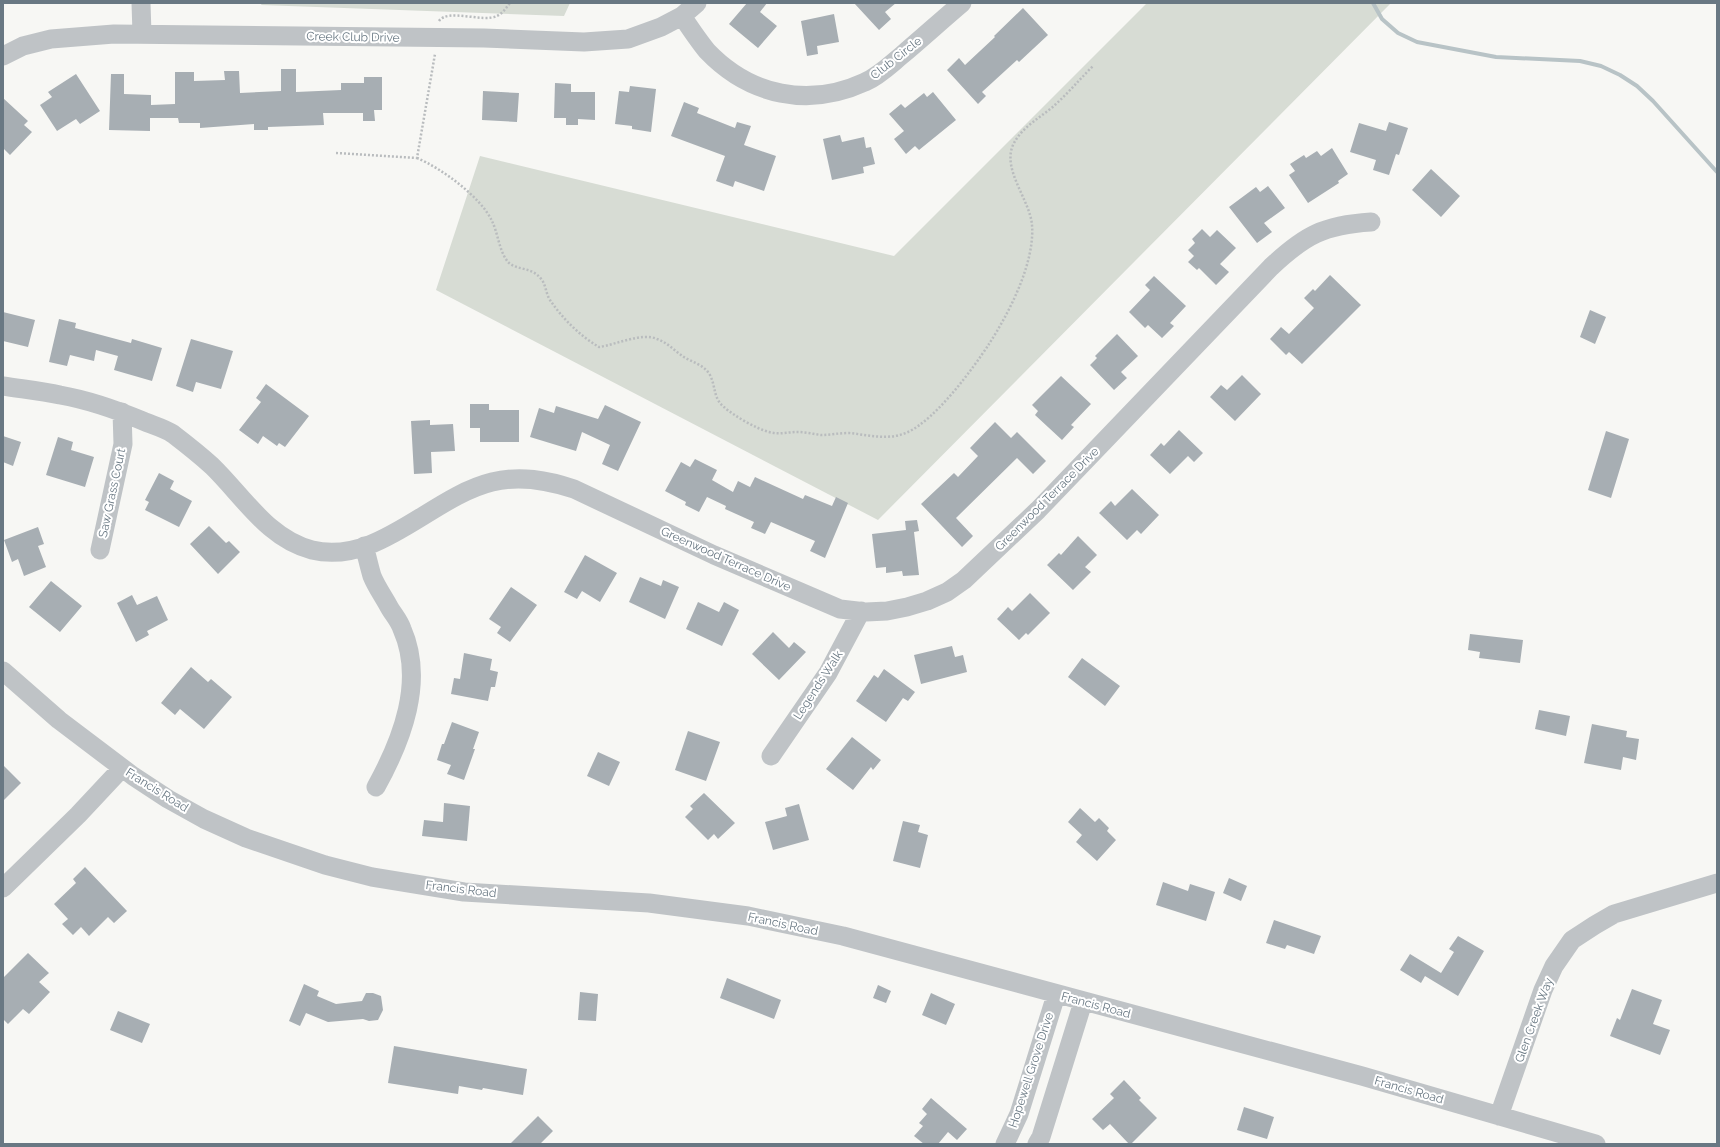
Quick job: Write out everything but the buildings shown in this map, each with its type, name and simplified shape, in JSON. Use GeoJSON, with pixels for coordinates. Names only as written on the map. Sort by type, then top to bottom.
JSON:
{"type":"FeatureCollection","features":[{"type":"Feature","properties":{"kind":"street"},"geometry":{"type":"LineString","coordinates":[[141,3],[142,34]]}},
{"type":"Feature","properties":{"kind":"street","name":"Creek Club Drive"},"geometry":{"type":"LineString","coordinates":[[3,56],[23,46],[51,39],[114,34],[484,38],[584,42],[628,39],[661,27],[682,16],[697,3]]}},
{"type":"Feature","properties":{"kind":"street","name":"Club Circle"},"geometry":{"type":"LineString","coordinates":[[682,16],[707,50],[722,65],[740,78],[761,88],[775,92],[804,96],[825,95],[866,81],[888,66],[962,3]]}},
{"type":"Feature","properties":{"kind":"street","name":"Greenwood Terrace Drive"},"geometry":{"type":"LineString","coordinates":[[3,386],[61,395],[122,412],[171,432],[212,466],[274,532],[292,543],[312,550],[333,552],[354,550],[374,543],[463,492],[491,482],[512,479],[533,479],[554,482],[574,488],[714,555],[840,609],[887,611],[908,607],[947,592],[964,580],[1038,510],[1271,267],[1292,247],[1310,236],[1329,228],[1350,223],[1371,222]]}},
{"type":"Feature","properties":{"kind":"street","name":"Saw Grass Court"},"geometry":{"type":"LineString","coordinates":[[100,550],[123,444],[122,412]]}},
{"type":"Feature","properties":{"kind":"street"},"geometry":{"type":"LineString","coordinates":[[364,546],[372,576],[402,627],[409,647],[413,668],[412,689],[402,730],[395,749],[376,787]]}},
{"type":"Feature","properties":{"kind":"street","name":"Legends Walk"},"geometry":{"type":"LineString","coordinates":[[771,756],[828,673],[861,611]]}},
{"type":"Feature","properties":{"kind":"street","name":"Francis Road"},"geometry":{"type":"LineString","coordinates":[[3,671],[59,720],[122,768],[168,799],[204,819],[246,838],[325,865],[372,877],[464,892],[649,903],[748,916],[843,936],[1056,995],[1362,1076],[1596,1144]]}},
{"type":"Feature","properties":{"kind":"street"},"geometry":{"type":"LineString","coordinates":[[3,888],[78,815],[122,768]]}},
{"type":"Feature","properties":{"kind":"street","name":"Glen Creek Way"},"geometry":{"type":"LineString","coordinates":[[1500,1116],[1543,990],[1554,966],[1572,940],[1614,914],[1717,883]]}},
{"type":"Feature","properties":{"kind":"street","name":"Hopewell Grove Drive"},"geometry":{"type":"LineString","coordinates":[[1005,1144],[1019,1114],[1056,995]]}},
{"type":"Feature","properties":{"kind":"street"},"geometry":{"type":"LineString","coordinates":[[1037,1144],[1041,1137],[1083,1002]]}},
{"type":"Feature","properties":{"kind":"path"},"geometry":{"type":"LineString","coordinates":[[439,25],[441,18],[450,15],[495,17],[504,11],[510,3]]}},
{"type":"Feature","properties":{"kind":"path"},"geometry":{"type":"LineString","coordinates":[[417,158],[437,47]]}},
{"type":"Feature","properties":{"kind":"path"},"geometry":{"type":"LineString","coordinates":[[336,153],[417,158],[437,169],[476,200],[492,220],[505,258],[508,262],[512,266],[529,269],[542,281],[550,300],[558,311],[581,335],[599,347],[648,337],[657,338],[682,356],[703,367],[710,375],[717,400],[726,408],[760,429],[771,433],[797,432],[823,435],[836,432],[878,437],[897,436],[921,425],[971,371],[1007,316],[1019,288],[1030,250],[1032,225],[1026,201],[1016,182],[1011,165],[1012,148],[1017,138],[1030,124],[1056,104],[1093,66]]}},
{"type":"Feature","properties":{"kind":"shaded area"},"geometry":{"type":"Polygon","coordinates":[[[262,3],[570,3],[564,16],[261,5],[262,3]]]}},
{"type":"Feature","properties":{"kind":"shaded area"},"geometry":{"type":"Polygon","coordinates":[[[1147,3],[1391,3],[878,520],[436,290],[480,156],[894,256],[1147,3]]]}},
{"type":"Feature","properties":{"kind":"waterway"},"geometry":{"type":"LineString","coordinates":[[1373,3],[1382,19],[1398,33],[1417,42],[1496,57],[1580,61],[1601,66],[1620,75],[1637,86],[1653,101],[1717,172]]}}]}
